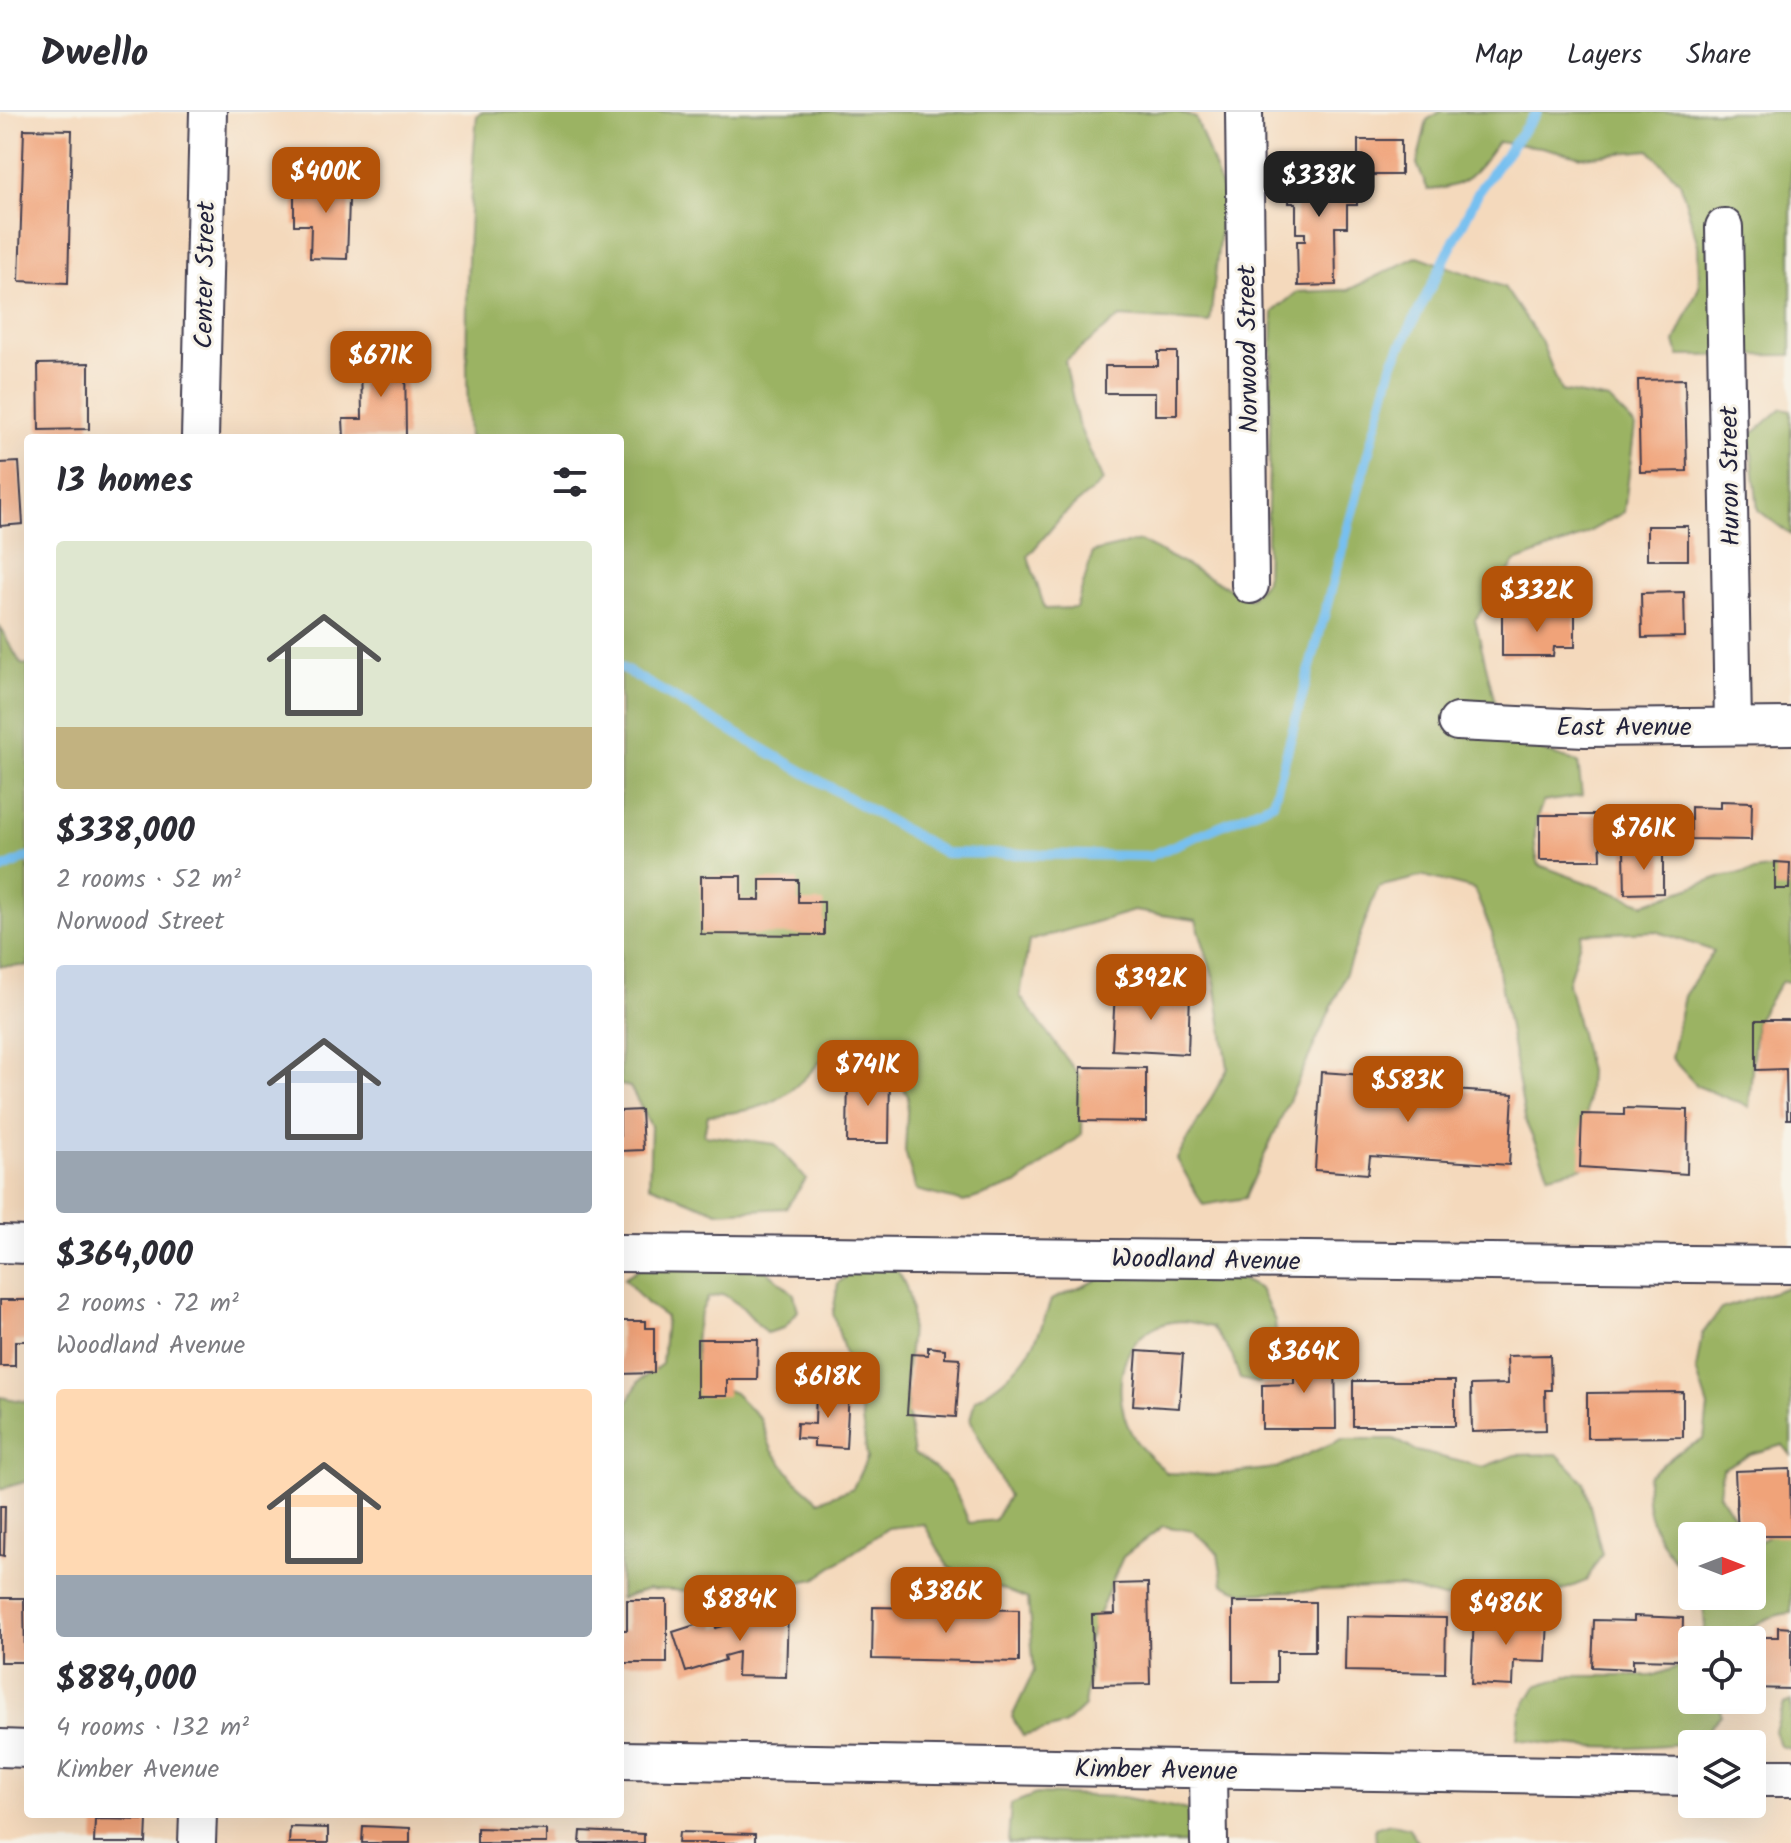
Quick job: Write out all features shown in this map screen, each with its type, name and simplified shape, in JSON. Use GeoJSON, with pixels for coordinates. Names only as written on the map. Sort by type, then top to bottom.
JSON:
{"type":"FeatureCollection","features":[{"type":"Feature","properties":{"kind":"street","name":"Center Street"},"geometry":{"type":"LineString","coordinates":[[200,434],[208,112]]}},
{"type":"Feature","properties":{"kind":"street","name":"Norwood Street"},"geometry":{"type":"LineString","coordinates":[[1244,112],[1250,585]]}},
{"type":"Feature","properties":{"kind":"street","name":"Huron Street"},"geometry":{"type":"LineString","coordinates":[[1724,227],[1733,725]]}},
{"type":"Feature","properties":{"kind":"street","name":"East Avenue"},"geometry":{"type":"LineString","coordinates":[[1457,722],[1585,728],[1791,726]]}},
{"type":"Feature","properties":{"kind":"street"},"geometry":{"type":"LineString","coordinates":[[0,1244],[24,1245]]}},
{"type":"Feature","properties":{"kind":"street","name":"Woodland Avenue"},"geometry":{"type":"LineString","coordinates":[[624,1253],[1791,1265]]}},
{"type":"Feature","properties":{"kind":"street"},"geometry":{"type":"LineString","coordinates":[[0,1748],[24,1749]]}},
{"type":"Feature","properties":{"kind":"street","name":"Kimber Avenue"},"geometry":{"type":"LineString","coordinates":[[624,1760],[1678,1777]]}},
{"type":"Feature","properties":{"kind":"street"},"geometry":{"type":"LineString","coordinates":[[1208,1770],[1209,1843]]}},
{"type":"Feature","properties":{"kind":"street"},"geometry":{"type":"LineString","coordinates":[[1766,1778],[1791,1778]]}},
{"type":"Feature","properties":{"kind":"street"},"geometry":{"type":"LineString","coordinates":[[197,1843],[198,1818]]}},
{"type":"Feature","properties":{"kind":"green space"},"geometry":{"type":"Polygon","coordinates":[[[483,112],[1177,112],[1196,118],[1224,194],[1210,323],[1120,317],[1065,361],[1078,424],[1103,481],[1062,516],[1028,556],[1045,609],[1076,608],[1093,552],[1140,541],[1250,599],[1266,579],[1273,312],[1297,292],[1348,290],[1418,256],[1504,287],[1541,341],[1561,391],[1609,400],[1635,426],[1624,512],[1576,539],[1515,562],[1475,620],[1504,740],[1578,762],[1582,796],[1543,802],[1536,825],[1539,865],[1644,904],[1720,877],[1791,865],[1791,982],[1782,981],[1756,1021],[1749,1107],[1697,1086],[1671,1058],[1684,996],[1714,951],[1656,931],[1582,934],[1568,983],[1589,1071],[1584,1167],[1549,1175],[1526,1123],[1492,933],[1474,889],[1424,876],[1378,887],[1341,986],[1245,1198],[1203,1205],[1177,1159],[1228,1068],[1215,983],[1196,920],[1134,911],[1029,941],[1020,996],[1083,1081],[1082,1134],[1019,1183],[964,1202],[916,1190],[905,1151],[908,1096],[883,1057],[829,1052],[777,1100],[748,1110],[708,1115],[704,1135],[775,1144],[806,1179],[786,1208],[718,1212],[649,1185],[651,1126],[630,1087],[624,1086],[624,434],[469,434],[469,236],[477,115],[483,112]]]}},
{"type":"Feature","properties":{"kind":"green space"},"geometry":{"type":"Polygon","coordinates":[[[1440,112],[1791,112],[1791,355],[1679,356],[1675,342],[1699,287],[1698,245],[1680,182],[1649,150],[1582,157],[1541,147],[1498,142],[1483,163],[1462,182],[1428,190],[1417,164],[1427,120],[1440,112]]]}},
{"type":"Feature","properties":{"kind":"green space"},"geometry":{"type":"Polygon","coordinates":[[[1782,408],[1791,410],[1791,535],[1758,510],[1750,436],[1782,408]]]}},
{"type":"Feature","properties":{"kind":"green space"},"geometry":{"type":"Polygon","coordinates":[[[0,627],[24,664],[24,966],[0,966],[0,627]]]}},
{"type":"Feature","properties":{"kind":"green space"},"geometry":{"type":"Polygon","coordinates":[[[650,1262],[762,1266],[794,1294],[798,1311],[784,1328],[766,1333],[742,1307],[723,1294],[708,1298],[696,1328],[697,1358],[703,1380],[734,1393],[760,1418],[772,1450],[795,1480],[819,1501],[853,1488],[867,1458],[860,1404],[833,1313],[838,1283],[860,1266],[896,1269],[909,1295],[911,1310],[906,1393],[914,1454],[949,1482],[969,1523],[995,1520],[1008,1496],[970,1420],[975,1400],[1004,1379],[1024,1359],[1051,1300],[1118,1271],[1233,1275],[1260,1289],[1275,1321],[1277,1349],[1271,1374],[1258,1383],[1240,1379],[1232,1355],[1212,1327],[1185,1321],[1160,1325],[1143,1335],[1131,1349],[1124,1366],[1122,1404],[1127,1423],[1139,1445],[1167,1473],[1214,1475],[1276,1468],[1342,1439],[1394,1439],[1416,1451],[1483,1467],[1515,1455],[1557,1454],[1584,1482],[1602,1554],[1586,1581],[1543,1598],[1488,1604],[1443,1598],[1402,1587],[1244,1593],[1223,1584],[1218,1553],[1193,1531],[1163,1526],[1123,1557],[1111,1584],[1088,1641],[1089,1671],[1084,1706],[1064,1725],[1023,1736],[1012,1717],[1034,1671],[1028,1599],[949,1568],[924,1524],[888,1528],[815,1579],[740,1593],[648,1589],[624,1598],[624,1409],[639,1381],[662,1364],[666,1317],[646,1303],[624,1278],[650,1262]]]}},
{"type":"Feature","properties":{"kind":"green space"},"geometry":{"type":"Polygon","coordinates":[[[1791,1286],[1791,1455],[1783,1445],[1750,1454],[1722,1469],[1719,1494],[1737,1522],[1678,1522],[1678,1564],[1664,1546],[1651,1520],[1646,1492],[1648,1476],[1678,1452],[1704,1439],[1708,1407],[1696,1370],[1702,1334],[1721,1309],[1791,1286]]]}},
{"type":"Feature","properties":{"kind":"green space"},"geometry":{"type":"Polygon","coordinates":[[[0,1397],[24,1401],[24,1482],[0,1489],[0,1397]]]}},
{"type":"Feature","properties":{"kind":"green space"},"geometry":{"type":"Polygon","coordinates":[[[1791,1517],[1791,1613],[1754,1626],[1705,1626],[1703,1610],[1766,1610],[1766,1537],[1791,1517]]]}},
{"type":"Feature","properties":{"kind":"green space"},"geometry":{"type":"Polygon","coordinates":[[[1678,1667],[1678,1714],[1721,1715],[1708,1730],[1678,1730],[1678,1744],[1607,1747],[1517,1739],[1520,1713],[1536,1686],[1567,1676],[1652,1676],[1678,1667]]]}},
{"type":"Feature","properties":{"kind":"green space"},"geometry":{"type":"Polygon","coordinates":[[[1791,1701],[1791,1749],[1780,1746],[1775,1731],[1784,1704],[1791,1701]]]}},
{"type":"Feature","properties":{"kind":"green space"},"geometry":{"type":"Polygon","coordinates":[[[1036,1794],[1123,1797],[1203,1813],[1204,1843],[1008,1843],[1011,1804],[1036,1794]]]}},
{"type":"Feature","properties":{"kind":"green space"},"geometry":{"type":"Polygon","coordinates":[[[1390,1823],[1409,1828],[1419,1843],[1376,1843],[1375,1828],[1390,1823]]]}},
{"type":"Feature","properties":{"kind":"building"},"geometry":{"type":"Polygon","coordinates":[[[24,129],[72,130],[68,283],[19,281],[24,129]]]}},
{"type":"Feature","properties":{"kind":"building"},"geometry":{"type":"Polygon","coordinates":[[[1358,140],[1401,140],[1401,175],[1358,175],[1358,140]]]}},
{"type":"Feature","properties":{"kind":"building"},"geometry":{"type":"Polygon","coordinates":[[[1289,166],[1342,166],[1342,182],[1357,182],[1357,205],[1347,205],[1347,227],[1335,227],[1336,285],[1298,286],[1297,241],[1305,241],[1305,233],[1296,233],[1296,203],[1289,203],[1289,166]]]}},
{"type":"Feature","properties":{"kind":"building"},"geometry":{"type":"Polygon","coordinates":[[[317,170],[350,171],[347,259],[310,258],[311,225],[294,225],[294,193],[317,193],[317,170]]]}},
{"type":"Feature","properties":{"kind":"building"},"geometry":{"type":"Polygon","coordinates":[[[1158,352],[1177,352],[1177,415],[1155,415],[1155,393],[1105,393],[1105,366],[1158,366],[1158,352]]]}},
{"type":"Feature","properties":{"kind":"building"},"geometry":{"type":"Polygon","coordinates":[[[405,354],[406,434],[344,434],[343,419],[362,419],[361,355],[405,354]]]}},
{"type":"Feature","properties":{"kind":"building"},"geometry":{"type":"Polygon","coordinates":[[[89,363],[89,429],[39,430],[38,364],[89,363]]]}},
{"type":"Feature","properties":{"kind":"building"},"geometry":{"type":"Polygon","coordinates":[[[1685,379],[1687,471],[1640,472],[1638,380],[1685,379]]]}},
{"type":"Feature","properties":{"kind":"building"},"geometry":{"type":"Polygon","coordinates":[[[19,462],[23,524],[0,526],[0,463],[19,462]]]}},
{"type":"Feature","properties":{"kind":"building"},"geometry":{"type":"Polygon","coordinates":[[[1647,526],[1688,526],[1688,560],[1647,560],[1647,526]]]}},
{"type":"Feature","properties":{"kind":"building"},"geometry":{"type":"Polygon","coordinates":[[[1684,592],[1685,637],[1642,638],[1641,593],[1684,592]]]}},
{"type":"Feature","properties":{"kind":"building"},"geometry":{"type":"Polygon","coordinates":[[[1502,613],[1575,614],[1575,647],[1554,647],[1553,656],[1502,656],[1502,613]]]}},
{"type":"Feature","properties":{"kind":"building"},"geometry":{"type":"Polygon","coordinates":[[[1720,801],[1752,802],[1751,840],[1691,839],[1691,807],[1720,808],[1720,801]]]}},
{"type":"Feature","properties":{"kind":"building"},"geometry":{"type":"Polygon","coordinates":[[[1540,815],[1605,815],[1605,831],[1600,831],[1601,860],[1540,860],[1540,815]]]}},
{"type":"Feature","properties":{"kind":"building"},"geometry":{"type":"Polygon","coordinates":[[[1624,850],[1663,850],[1663,893],[1625,894],[1624,850]]]}},
{"type":"Feature","properties":{"kind":"building"},"geometry":{"type":"Polygon","coordinates":[[[1775,862],[1790,863],[1789,889],[1775,889],[1775,862]]]}},
{"type":"Feature","properties":{"kind":"building"},"geometry":{"type":"Polygon","coordinates":[[[701,876],[741,876],[741,900],[760,900],[760,880],[798,880],[798,902],[824,902],[824,935],[701,934],[701,876]]]}},
{"type":"Feature","properties":{"kind":"building"},"geometry":{"type":"Polygon","coordinates":[[[1115,990],[1190,993],[1188,1054],[1112,1050],[1115,990]]]}},
{"type":"Feature","properties":{"kind":"building"},"geometry":{"type":"Polygon","coordinates":[[[1756,1020],[1791,1020],[1791,1119],[1787,1119],[1786,1069],[1756,1070],[1756,1020]]]}},
{"type":"Feature","properties":{"kind":"building"},"geometry":{"type":"Polygon","coordinates":[[[1081,1067],[1146,1068],[1146,1122],[1080,1121],[1081,1067]]]}},
{"type":"Feature","properties":{"kind":"building"},"geometry":{"type":"Polygon","coordinates":[[[848,1072],[890,1072],[889,1143],[847,1143],[848,1072]]]}},
{"type":"Feature","properties":{"kind":"building"},"geometry":{"type":"Polygon","coordinates":[[[1321,1072],[1379,1076],[1378,1085],[1513,1094],[1509,1165],[1370,1156],[1368,1174],[1315,1170],[1321,1072]]]}},
{"type":"Feature","properties":{"kind":"building"},"geometry":{"type":"Polygon","coordinates":[[[1624,1108],[1688,1110],[1687,1174],[1580,1167],[1582,1114],[1624,1115],[1624,1108]]]}},
{"type":"Feature","properties":{"kind":"building"},"geometry":{"type":"Polygon","coordinates":[[[641,1110],[643,1150],[624,1151],[624,1111],[641,1110]]]}},
{"type":"Feature","properties":{"kind":"building"},"geometry":{"type":"Polygon","coordinates":[[[0,1300],[24,1300],[24,1341],[15,1341],[15,1366],[0,1366],[0,1300]]]}},
{"type":"Feature","properties":{"kind":"building"},"geometry":{"type":"Polygon","coordinates":[[[624,1321],[645,1321],[645,1328],[654,1328],[654,1373],[624,1374],[624,1321]]]}},
{"type":"Feature","properties":{"kind":"building"},"geometry":{"type":"Polygon","coordinates":[[[697,1339],[758,1339],[757,1380],[727,1380],[727,1396],[697,1396],[697,1339]]]}},
{"type":"Feature","properties":{"kind":"building"},"geometry":{"type":"Polygon","coordinates":[[[928,1347],[945,1349],[945,1357],[960,1358],[956,1417],[907,1414],[911,1354],[928,1355],[928,1347]]]}},
{"type":"Feature","properties":{"kind":"building"},"geometry":{"type":"Polygon","coordinates":[[[1294,1350],[1335,1350],[1336,1429],[1262,1429],[1262,1385],[1294,1384],[1294,1350]]]}},
{"type":"Feature","properties":{"kind":"building"},"geometry":{"type":"Polygon","coordinates":[[[1137,1351],[1183,1354],[1179,1408],[1133,1405],[1137,1351]]]}},
{"type":"Feature","properties":{"kind":"building"},"geometry":{"type":"Polygon","coordinates":[[[1550,1355],[1551,1390],[1545,1390],[1546,1430],[1472,1432],[1471,1385],[1508,1384],[1507,1356],[1550,1355]]]}},
{"type":"Feature","properties":{"kind":"building"},"geometry":{"type":"Polygon","coordinates":[[[1353,1381],[1455,1381],[1455,1426],[1353,1426],[1353,1381]]]}},
{"type":"Feature","properties":{"kind":"building"},"geometry":{"type":"Polygon","coordinates":[[[816,1388],[849,1390],[846,1448],[814,1446],[814,1439],[796,1438],[797,1423],[815,1424],[816,1388]]]}},
{"type":"Feature","properties":{"kind":"building"},"geometry":{"type":"Polygon","coordinates":[[[1683,1392],[1683,1437],[1587,1438],[1587,1393],[1683,1392]]]}},
{"type":"Feature","properties":{"kind":"building"},"geometry":{"type":"Polygon","coordinates":[[[1790,1469],[1791,1536],[1766,1536],[1766,1522],[1737,1522],[1735,1471],[1790,1469]]]}},
{"type":"Feature","properties":{"kind":"building"},"geometry":{"type":"Polygon","coordinates":[[[0,1506],[5,1506],[4,1556],[0,1555],[0,1506]]]}},
{"type":"Feature","properties":{"kind":"building"},"geometry":{"type":"Polygon","coordinates":[[[1148,1583],[1150,1684],[1094,1685],[1092,1615],[1115,1614],[1114,1584],[1148,1583]]]}},
{"type":"Feature","properties":{"kind":"building"},"geometry":{"type":"Polygon","coordinates":[[[0,1598],[24,1598],[24,1662],[0,1662],[0,1598]]]}},
{"type":"Feature","properties":{"kind":"building"},"geometry":{"type":"Polygon","coordinates":[[[627,1600],[667,1600],[667,1663],[624,1663],[624,1630],[627,1630],[627,1600]]]}},
{"type":"Feature","properties":{"kind":"building"},"geometry":{"type":"Polygon","coordinates":[[[1233,1602],[1315,1602],[1315,1651],[1277,1651],[1277,1682],[1233,1682],[1233,1602]]]}},
{"type":"Feature","properties":{"kind":"building"},"geometry":{"type":"Polygon","coordinates":[[[873,1607],[1019,1610],[1019,1662],[872,1659],[873,1607]]]}},
{"type":"Feature","properties":{"kind":"building"},"geometry":{"type":"Polygon","coordinates":[[[736,1608],[788,1609],[786,1677],[737,1676],[738,1652],[724,1656],[725,1660],[686,1672],[673,1632],[714,1619],[716,1628],[735,1623],[736,1608]]]}},
{"type":"Feature","properties":{"kind":"building"},"geometry":{"type":"Polygon","coordinates":[[[1346,1616],[1446,1618],[1445,1673],[1345,1671],[1346,1616]]]}},
{"type":"Feature","properties":{"kind":"building"},"geometry":{"type":"Polygon","coordinates":[[[1474,1616],[1548,1619],[1546,1662],[1514,1661],[1513,1686],[1471,1684],[1474,1616]]]}},
{"type":"Feature","properties":{"kind":"building"},"geometry":{"type":"Polygon","coordinates":[[[1634,1616],[1683,1618],[1683,1626],[1678,1626],[1678,1660],[1633,1659],[1633,1669],[1592,1667],[1594,1620],[1634,1621],[1634,1616]]]}},
{"type":"Feature","properties":{"kind":"building"},"geometry":{"type":"Polygon","coordinates":[[[1778,1627],[1791,1628],[1791,1689],[1766,1688],[1766,1637],[1778,1637],[1778,1627]]]}},
{"type":"Feature","properties":{"kind":"building"},"geometry":{"type":"Polygon","coordinates":[[[95,1819],[147,1820],[146,1843],[94,1843],[95,1819]]]}},
{"type":"Feature","properties":{"kind":"building"},"geometry":{"type":"Polygon","coordinates":[[[363,1826],[410,1828],[410,1843],[362,1843],[363,1826]]]}},
{"type":"Feature","properties":{"kind":"building"},"geometry":{"type":"Polygon","coordinates":[[[290,1827],[328,1828],[328,1843],[289,1843],[290,1827]]]}},
{"type":"Feature","properties":{"kind":"building"},"geometry":{"type":"Polygon","coordinates":[[[477,1828],[547,1830],[547,1843],[477,1843],[477,1828]]]}},
{"type":"Feature","properties":{"kind":"building"},"geometry":{"type":"Polygon","coordinates":[[[581,1831],[644,1834],[644,1843],[580,1843],[581,1831]]]}},
{"type":"Feature","properties":{"kind":"building"},"geometry":{"type":"Polygon","coordinates":[[[679,1832],[755,1834],[755,1843],[678,1843],[679,1832]]]}},
{"type":"Feature","properties":{"kind":"waterway"},"geometry":{"type":"LineString","coordinates":[[624,669],[945,853],[1150,856],[1273,803],[1393,362],[1480,189],[1537,112]]}},
{"type":"Feature","properties":{"kind":"waterway"},"geometry":{"type":"LineString","coordinates":[[0,870],[24,859]]}}]}
